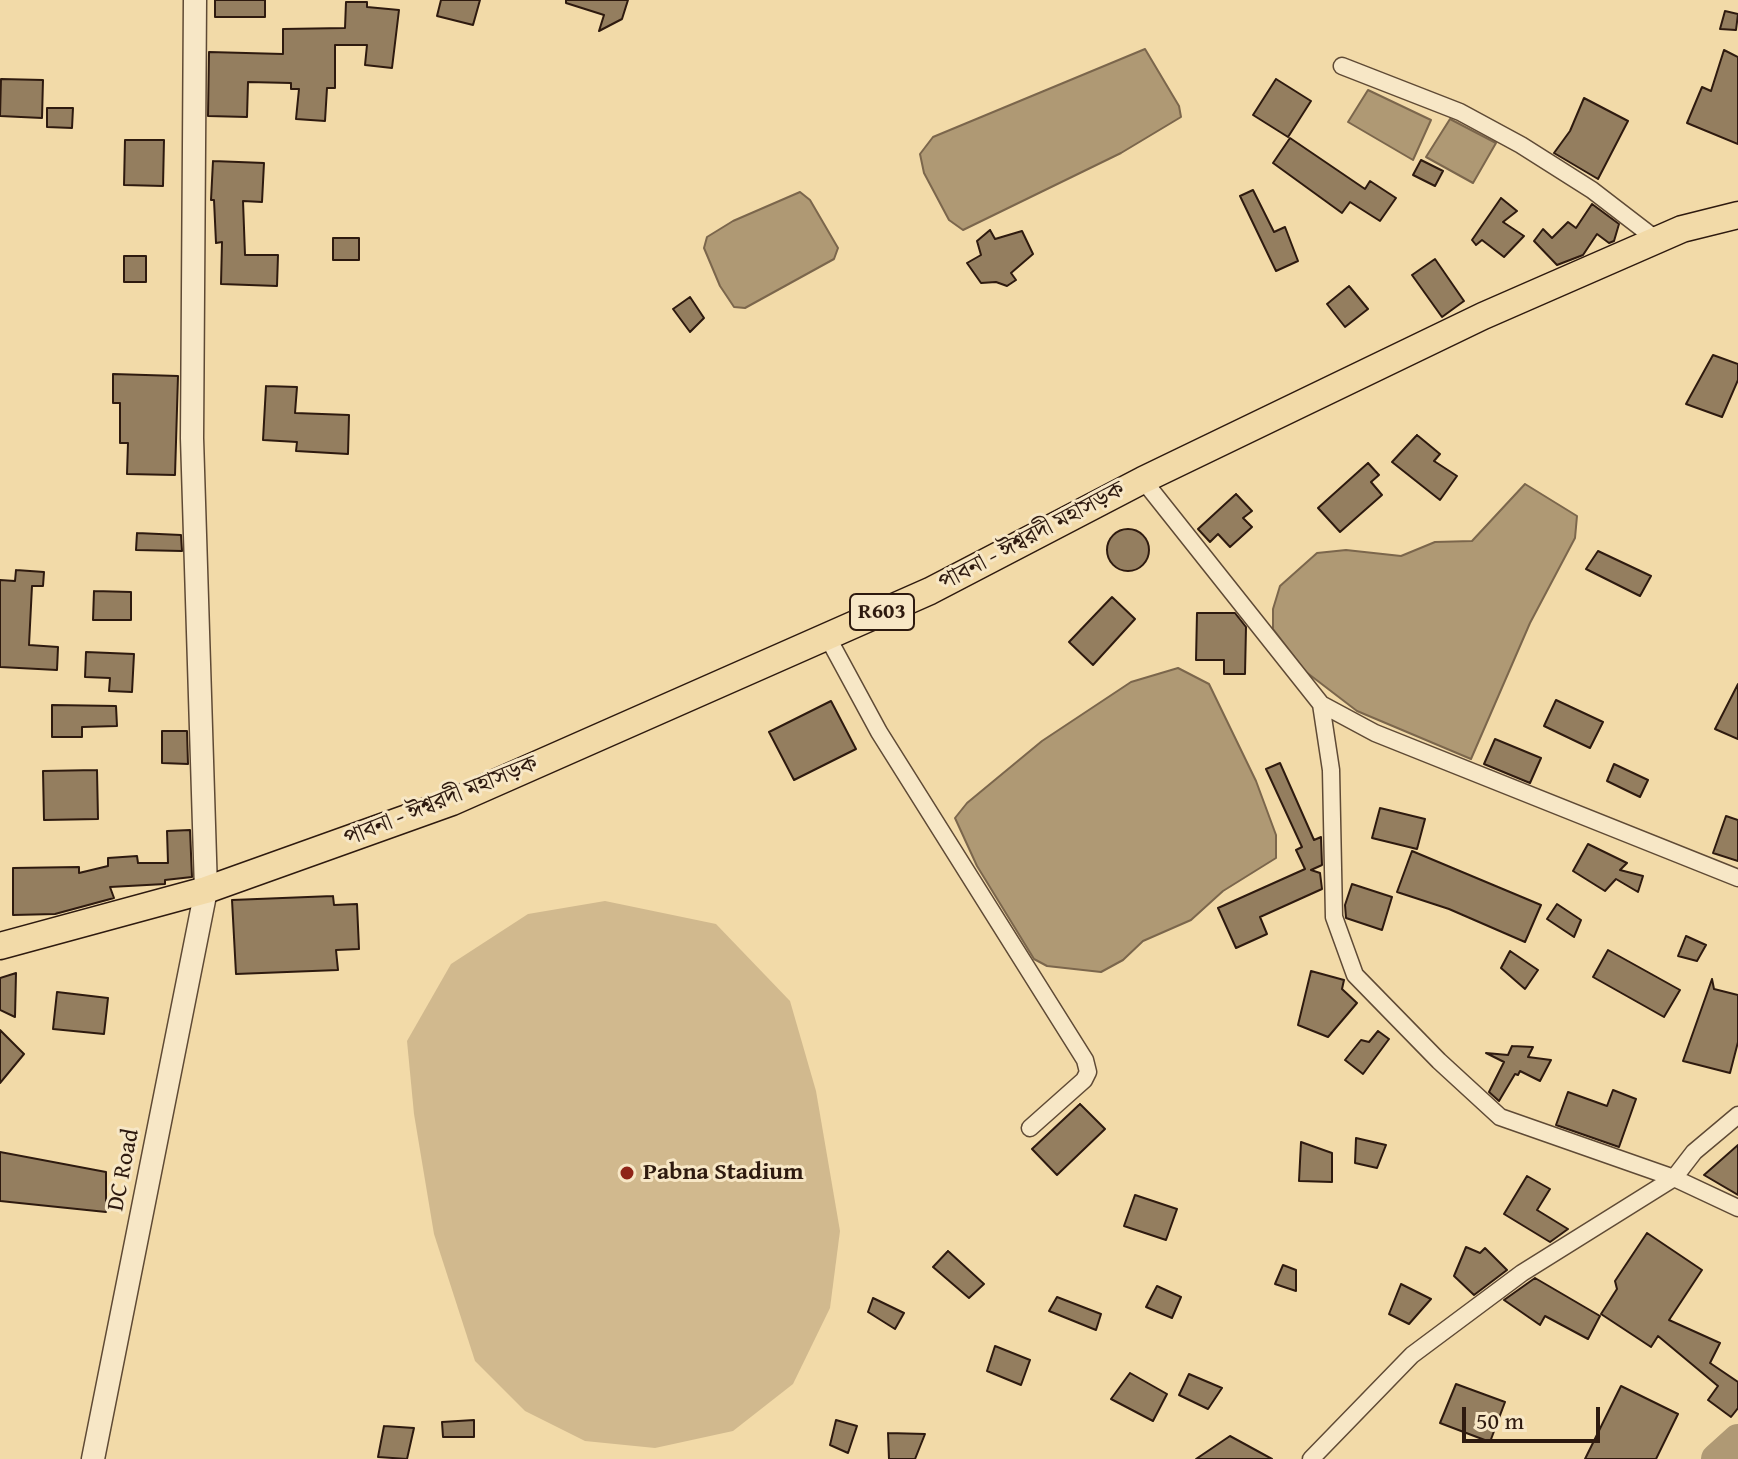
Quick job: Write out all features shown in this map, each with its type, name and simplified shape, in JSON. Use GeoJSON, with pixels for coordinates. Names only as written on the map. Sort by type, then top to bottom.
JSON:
{"type":"FeatureCollection","features":[{"type":"Feature","properties":{"kind":"main road","name":"পাবনা - ঈশ্বরদী মহাসড়ক"},"geometry":{"type":"LineString","coordinates":[[0,946],[206,890],[452,802],[930,591],[1143,480],[1483,316],[1682,229],[1738,215]]}},
{"type":"Feature","properties":{"kind":"street","name":"DC Road"},"geometry":{"type":"LineString","coordinates":[[93,1459],[206,890],[192,438],[195,0]]}},
{"type":"Feature","properties":{"kind":"street"},"geometry":{"type":"LineString","coordinates":[[1342,66],[1460,112],[1521,145],[1592,190],[1657,240]]}},
{"type":"Feature","properties":{"kind":"street"},"geometry":{"type":"LineString","coordinates":[[1143,480],[1321,704],[1375,733],[1738,878]]}},
{"type":"Feature","properties":{"kind":"street"},"geometry":{"type":"LineString","coordinates":[[827,636],[879,732],[1085,1060],[1088,1072],[1084,1080],[1030,1128]]}},
{"type":"Feature","properties":{"kind":"street"},"geometry":{"type":"LineString","coordinates":[[1321,704],[1331,770],[1334,917],[1355,975],[1439,1061],[1500,1117],[1674,1178],[1738,1208]]}},
{"type":"Feature","properties":{"kind":"street"},"geometry":{"type":"LineString","coordinates":[[1311,1459],[1412,1355],[1522,1273],[1674,1178],[1694,1152],[1738,1115]]}},
{"type":"Feature","properties":{"kind":"shaded area"},"geometry":{"type":"Polygon","coordinates":[[[1145,49],[1179,106],[1181,117],[1121,153],[963,230],[949,220],[924,173],[920,154],[933,137],[1145,49]]]}},
{"type":"Feature","properties":{"kind":"shaded area"},"geometry":{"type":"Polygon","coordinates":[[[1368,90],[1431,120],[1413,160],[1348,122],[1368,90]]]}},
{"type":"Feature","properties":{"kind":"shaded area"},"geometry":{"type":"Polygon","coordinates":[[[1450,119],[1496,143],[1473,183],[1426,157],[1450,119]]]}},
{"type":"Feature","properties":{"kind":"shaded area"},"geometry":{"type":"Polygon","coordinates":[[[800,192],[810,200],[838,248],[834,259],[745,308],[734,307],[720,286],[704,248],[707,237],[733,221],[800,192]]]}},
{"type":"Feature","properties":{"kind":"shaded area"},"geometry":{"type":"Polygon","coordinates":[[[1525,484],[1577,516],[1575,538],[1530,623],[1471,759],[1357,711],[1306,672],[1273,629],[1273,609],[1280,586],[1317,553],[1346,550],[1401,556],[1435,542],[1472,541],[1525,484]]]}},
{"type":"Feature","properties":{"kind":"shaded area"},"geometry":{"type":"Polygon","coordinates":[[[1178,668],[1209,684],[1256,781],[1276,835],[1276,858],[1223,891],[1191,920],[1143,941],[1123,960],[1101,972],[1047,966],[1034,959],[977,866],[955,818],[967,803],[1042,741],[1131,682],[1178,668]]]}},
{"type":"Feature","properties":{"kind":"shaded area","name":"Pabna Stadium"},"geometry":{"type":"Polygon","coordinates":[[[605,901],[716,924],[790,1001],[816,1091],[840,1231],[830,1308],[793,1384],[733,1431],[655,1448],[585,1441],[525,1411],[475,1361],[434,1234],[414,1114],[407,1041],[451,964],[528,914],[605,901]]]}},
{"type":"Feature","properties":{"kind":"building"},"geometry":{"type":"Polygon","coordinates":[[[215,0],[265,0],[265,17],[215,17],[215,0]]]}},
{"type":"Feature","properties":{"kind":"building"},"geometry":{"type":"Polygon","coordinates":[[[441,0],[480,0],[473,25],[437,16],[441,0]]]}},
{"type":"Feature","properties":{"kind":"building"},"geometry":{"type":"Polygon","coordinates":[[[566,0],[628,0],[622,19],[599,31],[604,15],[566,3],[566,0]]]}},
{"type":"Feature","properties":{"kind":"building"},"geometry":{"type":"Polygon","coordinates":[[[346,2],[367,2],[367,7],[399,10],[392,68],[365,65],[367,45],[335,45],[335,88],[327,88],[325,121],[296,119],[299,89],[291,89],[291,83],[248,82],[247,117],[208,116],[209,52],[283,54],[283,29],[345,28],[346,2]]]}},
{"type":"Feature","properties":{"kind":"building"},"geometry":{"type":"Polygon","coordinates":[[[1725,11],[1738,14],[1736,30],[1720,29],[1725,11]]]}},
{"type":"Feature","properties":{"kind":"building"},"geometry":{"type":"Polygon","coordinates":[[[1724,50],[1738,57],[1738,144],[1687,123],[1702,87],[1711,91],[1724,50]]]}},
{"type":"Feature","properties":{"kind":"building"},"geometry":{"type":"Polygon","coordinates":[[[1,79],[43,80],[42,118],[0,116],[1,79]]]}},
{"type":"Feature","properties":{"kind":"building"},"geometry":{"type":"Polygon","coordinates":[[[1276,79],[1311,101],[1288,137],[1253,115],[1276,79]]]}},
{"type":"Feature","properties":{"kind":"building"},"geometry":{"type":"Polygon","coordinates":[[[1584,98],[1628,121],[1598,179],[1554,153],[1570,131],[1584,98]]]}},
{"type":"Feature","properties":{"kind":"building"},"geometry":{"type":"Polygon","coordinates":[[[47,108],[73,108],[72,128],[47,127],[47,108]]]}},
{"type":"Feature","properties":{"kind":"building"},"geometry":{"type":"Polygon","coordinates":[[[1290,138],[1365,189],[1370,181],[1396,198],[1380,221],[1350,202],[1342,213],[1273,163],[1290,138]]]}},
{"type":"Feature","properties":{"kind":"building"},"geometry":{"type":"Polygon","coordinates":[[[125,140],[164,140],[163,186],[124,185],[125,140]]]}},
{"type":"Feature","properties":{"kind":"building"},"geometry":{"type":"Polygon","coordinates":[[[1421,160],[1443,171],[1435,186],[1413,175],[1421,160]]]}},
{"type":"Feature","properties":{"kind":"building"},"geometry":{"type":"Polygon","coordinates":[[[213,161],[264,163],[262,202],[243,201],[245,255],[278,255],[277,286],[221,284],[222,242],[216,243],[214,200],[211,200],[213,161]]]}},
{"type":"Feature","properties":{"kind":"building"},"geometry":{"type":"Polygon","coordinates":[[[1253,190],[1274,232],[1285,227],[1298,261],[1276,271],[1240,196],[1253,190]]]}},
{"type":"Feature","properties":{"kind":"building"},"geometry":{"type":"Polygon","coordinates":[[[1501,198],[1517,211],[1503,222],[1524,236],[1504,257],[1482,240],[1476,245],[1472,240],[1501,198]]]}},
{"type":"Feature","properties":{"kind":"building"},"geometry":{"type":"Polygon","coordinates":[[[1592,204],[1619,224],[1614,241],[1609,243],[1597,234],[1583,255],[1557,265],[1534,241],[1543,229],[1552,238],[1568,222],[1576,228],[1592,204]]]}},
{"type":"Feature","properties":{"kind":"building"},"geometry":{"type":"Polygon","coordinates":[[[990,230],[995,239],[1022,231],[1033,254],[1011,273],[1016,280],[1007,286],[996,282],[981,283],[967,263],[981,255],[977,241],[990,230]]]}},
{"type":"Feature","properties":{"kind":"building"},"geometry":{"type":"Polygon","coordinates":[[[333,238],[359,238],[359,260],[333,260],[333,238]]]}},
{"type":"Feature","properties":{"kind":"building"},"geometry":{"type":"Polygon","coordinates":[[[124,256],[146,256],[146,282],[124,282],[124,256]]]}},
{"type":"Feature","properties":{"kind":"building"},"geometry":{"type":"Polygon","coordinates":[[[1435,259],[1464,301],[1442,317],[1412,275],[1435,259]]]}},
{"type":"Feature","properties":{"kind":"building"},"geometry":{"type":"Polygon","coordinates":[[[1349,286],[1368,309],[1345,327],[1327,304],[1349,286]]]}},
{"type":"Feature","properties":{"kind":"building"},"geometry":{"type":"Polygon","coordinates":[[[690,297],[704,318],[690,332],[673,309],[690,297]]]}},
{"type":"Feature","properties":{"kind":"building"},"geometry":{"type":"Polygon","coordinates":[[[1713,355],[1738,364],[1738,380],[1722,417],[1686,404],[1713,355]]]}},
{"type":"Feature","properties":{"kind":"building"},"geometry":{"type":"Polygon","coordinates":[[[113,374],[178,376],[175,475],[127,474],[128,443],[120,443],[120,403],[113,403],[113,374]]]}},
{"type":"Feature","properties":{"kind":"building"},"geometry":{"type":"Polygon","coordinates":[[[266,386],[297,387],[295,413],[349,415],[348,454],[296,451],[297,442],[263,440],[266,386]]]}},
{"type":"Feature","properties":{"kind":"building"},"geometry":{"type":"Polygon","coordinates":[[[1417,435],[1440,454],[1434,461],[1457,476],[1440,500],[1392,462],[1417,435]]]}},
{"type":"Feature","properties":{"kind":"building"},"geometry":{"type":"Polygon","coordinates":[[[1368,463],[1379,475],[1371,482],[1382,495],[1340,532],[1318,508],[1368,463]]]}},
{"type":"Feature","properties":{"kind":"building"},"geometry":{"type":"Polygon","coordinates":[[[1236,494],[1252,511],[1243,518],[1252,527],[1230,547],[1218,534],[1210,542],[1198,529],[1236,494]]]}},
{"type":"Feature","properties":{"kind":"building"},"geometry":{"type":"Polygon","coordinates":[[[1128,529],[1143,535],[1149,550],[1143,565],[1128,571],[1113,565],[1107,550],[1113,535],[1128,529]]]}},
{"type":"Feature","properties":{"kind":"building"},"geometry":{"type":"Polygon","coordinates":[[[137,533],[181,535],[182,551],[136,550],[137,533]]]}},
{"type":"Feature","properties":{"kind":"building"},"geometry":{"type":"Polygon","coordinates":[[[1598,551],[1651,576],[1640,596],[1586,569],[1598,551]]]}},
{"type":"Feature","properties":{"kind":"building"},"geometry":{"type":"Polygon","coordinates":[[[16,570],[44,572],[43,586],[32,586],[29,645],[58,647],[57,670],[0,667],[0,580],[15,581],[16,570]]]}},
{"type":"Feature","properties":{"kind":"building"},"geometry":{"type":"Polygon","coordinates":[[[94,591],[131,592],[131,620],[93,620],[94,591]]]}},
{"type":"Feature","properties":{"kind":"building"},"geometry":{"type":"Polygon","coordinates":[[[1112,597],[1135,619],[1093,665],[1069,642],[1112,597]]]}},
{"type":"Feature","properties":{"kind":"building"},"geometry":{"type":"Polygon","coordinates":[[[1197,613],[1235,613],[1246,627],[1245,674],[1224,674],[1224,660],[1196,660],[1197,613]]]}},
{"type":"Feature","properties":{"kind":"building"},"geometry":{"type":"Polygon","coordinates":[[[86,652],[134,654],[132,692],[109,691],[110,678],[85,677],[86,652]]]}},
{"type":"Feature","properties":{"kind":"building"},"geometry":{"type":"Polygon","coordinates":[[[1738,684],[1738,739],[1715,729],[1738,684]]]}},
{"type":"Feature","properties":{"kind":"building"},"geometry":{"type":"Polygon","coordinates":[[[1556,700],[1603,722],[1590,748],[1544,726],[1556,700]]]}},
{"type":"Feature","properties":{"kind":"building"},"geometry":{"type":"Polygon","coordinates":[[[831,701],[856,749],[794,780],[769,732],[831,701]]]}},
{"type":"Feature","properties":{"kind":"building"},"geometry":{"type":"Polygon","coordinates":[[[52,705],[116,706],[117,726],[82,727],[82,737],[52,737],[52,705]]]}},
{"type":"Feature","properties":{"kind":"building"},"geometry":{"type":"Polygon","coordinates":[[[162,731],[187,731],[188,764],[162,763],[162,731]]]}},
{"type":"Feature","properties":{"kind":"building"},"geometry":{"type":"Polygon","coordinates":[[[1495,739],[1541,758],[1530,783],[1484,764],[1495,739]]]}},
{"type":"Feature","properties":{"kind":"building"},"geometry":{"type":"Polygon","coordinates":[[[1280,763],[1314,840],[1321,837],[1322,865],[1311,870],[1320,873],[1322,889],[1260,917],[1267,934],[1236,948],[1218,908],[1305,869],[1296,850],[1302,847],[1266,769],[1280,763]]]}},
{"type":"Feature","properties":{"kind":"building"},"geometry":{"type":"Polygon","coordinates":[[[1614,764],[1648,780],[1640,797],[1607,781],[1614,764]]]}},
{"type":"Feature","properties":{"kind":"building"},"geometry":{"type":"Polygon","coordinates":[[[97,770],[98,819],[44,820],[43,771],[97,770]]]}},
{"type":"Feature","properties":{"kind":"building"},"geometry":{"type":"Polygon","coordinates":[[[1380,808],[1425,819],[1417,849],[1372,838],[1380,808]]]}},
{"type":"Feature","properties":{"kind":"building"},"geometry":{"type":"Polygon","coordinates":[[[1726,816],[1738,820],[1738,861],[1713,853],[1726,816]]]}},
{"type":"Feature","properties":{"kind":"building"},"geometry":{"type":"Polygon","coordinates":[[[190,830],[192,877],[165,880],[165,884],[110,887],[114,898],[55,914],[13,915],[13,868],[79,867],[79,873],[108,866],[108,858],[137,856],[138,863],[168,863],[167,831],[190,830]]]}},
{"type":"Feature","properties":{"kind":"building"},"geometry":{"type":"Polygon","coordinates":[[[1588,844],[1627,863],[1620,870],[1643,876],[1638,892],[1616,879],[1605,891],[1573,871],[1588,844]]]}},
{"type":"Feature","properties":{"kind":"building"},"geometry":{"type":"Polygon","coordinates":[[[1412,851],[1541,905],[1525,942],[1449,909],[1397,892],[1412,851]]]}},
{"type":"Feature","properties":{"kind":"building"},"geometry":{"type":"Polygon","coordinates":[[[1352,884],[1392,897],[1382,930],[1346,918],[1345,905],[1352,884]]]}},
{"type":"Feature","properties":{"kind":"building"},"geometry":{"type":"Polygon","coordinates":[[[333,896],[334,905],[357,904],[359,949],[336,950],[338,970],[236,974],[232,900],[333,896]]]}},
{"type":"Feature","properties":{"kind":"building"},"geometry":{"type":"Polygon","coordinates":[[[1557,904],[1581,920],[1574,937],[1547,919],[1557,904]]]}},
{"type":"Feature","properties":{"kind":"building"},"geometry":{"type":"Polygon","coordinates":[[[1686,936],[1706,945],[1697,961],[1678,956],[1686,936]]]}},
{"type":"Feature","properties":{"kind":"building"},"geometry":{"type":"Polygon","coordinates":[[[1608,950],[1680,990],[1664,1017],[1593,977],[1608,950]]]}},
{"type":"Feature","properties":{"kind":"building"},"geometry":{"type":"Polygon","coordinates":[[[1510,951],[1538,970],[1525,989],[1501,968],[1510,951]]]}},
{"type":"Feature","properties":{"kind":"building"},"geometry":{"type":"Polygon","coordinates":[[[1311,971],[1344,980],[1342,989],[1357,1003],[1328,1037],[1298,1025],[1311,971]]]}},
{"type":"Feature","properties":{"kind":"building"},"geometry":{"type":"Polygon","coordinates":[[[16,973],[15,1017],[0,1010],[0,978],[16,973]]]}},
{"type":"Feature","properties":{"kind":"building"},"geometry":{"type":"Polygon","coordinates":[[[1712,979],[1714,989],[1738,995],[1738,1042],[1730,1073],[1683,1061],[1712,979]]]}},
{"type":"Feature","properties":{"kind":"building"},"geometry":{"type":"Polygon","coordinates":[[[57,992],[108,998],[104,1034],[53,1029],[57,992]]]}},
{"type":"Feature","properties":{"kind":"building"},"geometry":{"type":"Polygon","coordinates":[[[0,1030],[24,1054],[0,1083],[0,1030]]]}},
{"type":"Feature","properties":{"kind":"building"},"geometry":{"type":"Polygon","coordinates":[[[1378,1031],[1389,1039],[1363,1074],[1345,1060],[1361,1040],[1369,1042],[1378,1031]]]}},
{"type":"Feature","properties":{"kind":"building"},"geometry":{"type":"Polygon","coordinates":[[[1512,1046],[1533,1047],[1528,1057],[1551,1060],[1540,1081],[1520,1071],[1518,1075],[1515,1074],[1499,1101],[1489,1092],[1504,1062],[1486,1053],[1508,1055],[1512,1046]]]}},
{"type":"Feature","properties":{"kind":"building"},"geometry":{"type":"Polygon","coordinates":[[[1613,1090],[1636,1099],[1619,1147],[1556,1125],[1568,1092],[1607,1106],[1613,1090]]]}},
{"type":"Feature","properties":{"kind":"building"},"geometry":{"type":"Polygon","coordinates":[[[1080,1104],[1105,1129],[1057,1175],[1032,1149],[1080,1104]]]}},
{"type":"Feature","properties":{"kind":"building"},"geometry":{"type":"Polygon","coordinates":[[[1356,1138],[1386,1145],[1377,1168],[1355,1163],[1356,1138]]]}},
{"type":"Feature","properties":{"kind":"building"},"geometry":{"type":"Polygon","coordinates":[[[1301,1142],[1332,1153],[1332,1182],[1299,1181],[1301,1142]]]}},
{"type":"Feature","properties":{"kind":"building"},"geometry":{"type":"Polygon","coordinates":[[[1738,1145],[1738,1195],[1704,1175],[1738,1145]]]}},
{"type":"Feature","properties":{"kind":"building"},"geometry":{"type":"Polygon","coordinates":[[[0,1152],[106,1172],[106,1212],[0,1201],[0,1152]]]}},
{"type":"Feature","properties":{"kind":"building"},"geometry":{"type":"Polygon","coordinates":[[[1527,1176],[1550,1189],[1537,1210],[1568,1229],[1550,1242],[1504,1214],[1527,1176]]]}},
{"type":"Feature","properties":{"kind":"building"},"geometry":{"type":"Polygon","coordinates":[[[1135,1195],[1177,1209],[1166,1240],[1124,1226],[1135,1195]]]}},
{"type":"Feature","properties":{"kind":"building"},"geometry":{"type":"Polygon","coordinates":[[[1647,1233],[1702,1270],[1669,1320],[1720,1343],[1710,1363],[1738,1382],[1738,1408],[1731,1417],[1708,1400],[1718,1386],[1658,1336],[1651,1347],[1601,1314],[1617,1289],[1615,1281],[1647,1233]]]}},
{"type":"Feature","properties":{"kind":"building"},"geometry":{"type":"Polygon","coordinates":[[[1466,1247],[1480,1253],[1485,1248],[1507,1270],[1474,1295],[1454,1276],[1466,1247]]]}},
{"type":"Feature","properties":{"kind":"building"},"geometry":{"type":"Polygon","coordinates":[[[948,1251],[984,1284],[969,1298],[933,1267],[948,1251]]]}},
{"type":"Feature","properties":{"kind":"building"},"geometry":{"type":"Polygon","coordinates":[[[1283,1265],[1296,1270],[1296,1291],[1275,1284],[1283,1265]]]}},
{"type":"Feature","properties":{"kind":"building"},"geometry":{"type":"Polygon","coordinates":[[[1535,1278],[1600,1316],[1588,1339],[1545,1316],[1540,1325],[1504,1300],[1535,1278]]]}},
{"type":"Feature","properties":{"kind":"building"},"geometry":{"type":"Polygon","coordinates":[[[1401,1284],[1431,1299],[1409,1324],[1389,1314],[1401,1284]]]}},
{"type":"Feature","properties":{"kind":"building"},"geometry":{"type":"Polygon","coordinates":[[[1157,1286],[1181,1297],[1172,1318],[1146,1307],[1157,1286]]]}},
{"type":"Feature","properties":{"kind":"building"},"geometry":{"type":"Polygon","coordinates":[[[1057,1297],[1101,1314],[1096,1330],[1049,1311],[1057,1297]]]}},
{"type":"Feature","properties":{"kind":"building"},"geometry":{"type":"Polygon","coordinates":[[[873,1298],[904,1313],[895,1329],[868,1312],[873,1298]]]}},
{"type":"Feature","properties":{"kind":"building"},"geometry":{"type":"Polygon","coordinates":[[[995,1346],[1030,1360],[1021,1385],[987,1371],[995,1346]]]}},
{"type":"Feature","properties":{"kind":"building"},"geometry":{"type":"Polygon","coordinates":[[[1130,1373],[1167,1394],[1153,1421],[1111,1399],[1130,1373]]]}},
{"type":"Feature","properties":{"kind":"building"},"geometry":{"type":"Polygon","coordinates":[[[1189,1374],[1222,1388],[1208,1409],[1179,1395],[1189,1374]]]}},
{"type":"Feature","properties":{"kind":"building"},"geometry":{"type":"Polygon","coordinates":[[[1456,1384],[1505,1402],[1490,1442],[1440,1423],[1456,1384]]]}},
{"type":"Feature","properties":{"kind":"building"},"geometry":{"type":"Polygon","coordinates":[[[1621,1386],[1678,1414],[1656,1459],[1585,1459],[1621,1386]]]}},
{"type":"Feature","properties":{"kind":"building"},"geometry":{"type":"Polygon","coordinates":[[[474,1420],[474,1437],[443,1437],[442,1422],[474,1420]]]}},
{"type":"Feature","properties":{"kind":"building"},"geometry":{"type":"Polygon","coordinates":[[[836,1420],[857,1426],[848,1453],[830,1445],[836,1420]]]}},
{"type":"Feature","properties":{"kind":"building"},"geometry":{"type":"Polygon","coordinates":[[[384,1426],[414,1428],[407,1459],[378,1457],[384,1426]]]}},
{"type":"Feature","properties":{"kind":"building"},"geometry":{"type":"Polygon","coordinates":[[[888,1433],[925,1434],[915,1459],[889,1459],[888,1433]]]}},
{"type":"Feature","properties":{"kind":"building"},"geometry":{"type":"Polygon","coordinates":[[[1230,1436],[1272,1459],[1196,1459],[1230,1436]]]}},
{"type":"Feature","properties":{"kind":"waterway"},"geometry":{"type":"LineString","coordinates":[[1717,1459],[1738,1440]]}},
{"type":"Feature","properties":{"kind":"place","name":"Pabna Stadium"},"geometry":{"type":"Point","coordinates":[627,1173]}}]}
